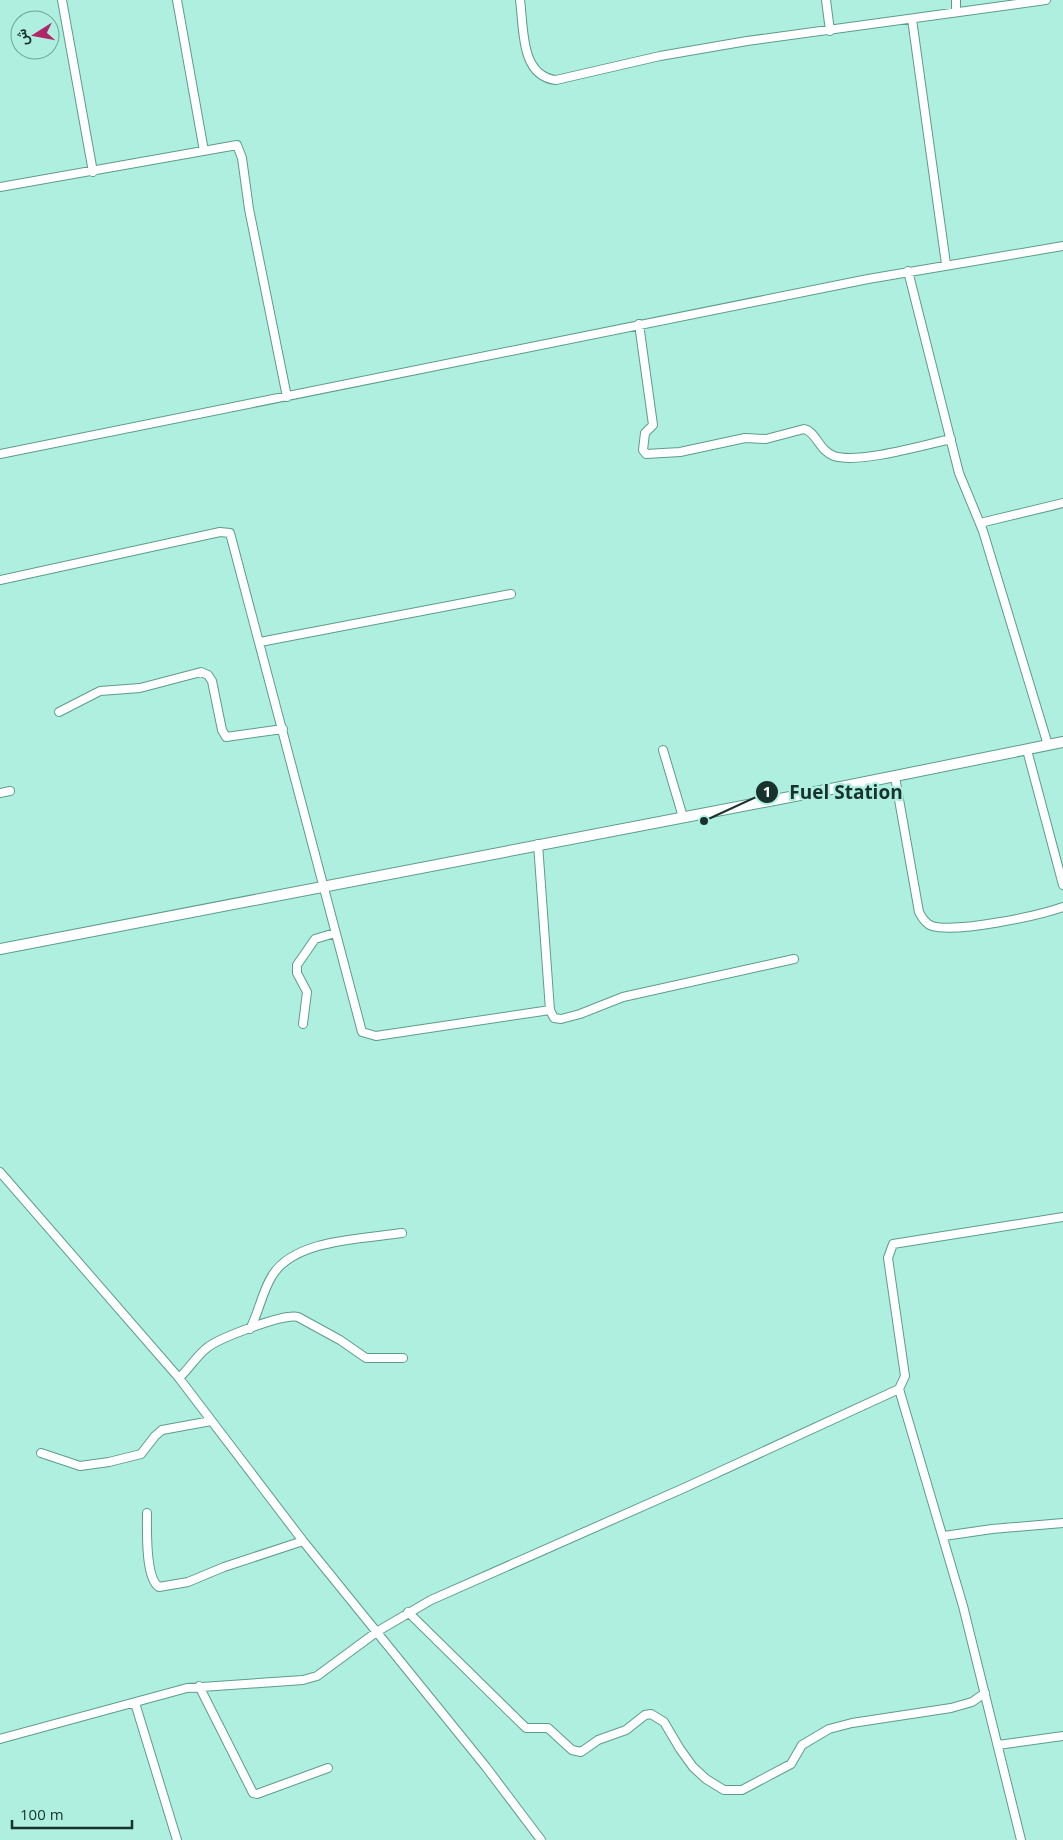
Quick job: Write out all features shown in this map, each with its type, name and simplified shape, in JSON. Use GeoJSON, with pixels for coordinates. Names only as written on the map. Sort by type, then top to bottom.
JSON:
{"type":"FeatureCollection","features":[{"type":"Feature","properties":{"kind":"street"},"geometry":{"type":"LineString","coordinates":[[62,0],[93,172]]}},
{"type":"Feature","properties":{"kind":"street"},"geometry":{"type":"LineString","coordinates":[[176,0],[204,151]]}},
{"type":"Feature","properties":{"kind":"street"},"geometry":{"type":"LineString","coordinates":[[520,0],[530,64],[545,78],[556,80],[660,56],[747,41],[1046,0]]}},
{"type":"Feature","properties":{"kind":"street"},"geometry":{"type":"LineString","coordinates":[[826,0],[830,31]]}},
{"type":"Feature","properties":{"kind":"street"},"geometry":{"type":"LineString","coordinates":[[956,0],[956,11]]}},
{"type":"Feature","properties":{"kind":"street"},"geometry":{"type":"LineString","coordinates":[[912,19],[946,264]]}},
{"type":"Feature","properties":{"kind":"street"},"geometry":{"type":"LineString","coordinates":[[0,187],[93,172],[235,145],[239,147],[287,397]]}},
{"type":"Feature","properties":{"kind":"street"},"geometry":{"type":"LineString","coordinates":[[0,454],[149,422],[287,397],[639,324],[946,264],[1063,246]]}},
{"type":"Feature","properties":{"kind":"street"},"geometry":{"type":"LineString","coordinates":[[908,272],[959,473],[980,523],[1048,745]]}},
{"type":"Feature","properties":{"kind":"street"},"geometry":{"type":"LineString","coordinates":[[639,324],[653,425],[645,433],[643,450],[646,454],[680,452],[745,438],[766,439],[804,429],[810,431],[825,452],[844,458],[901,450],[951,439]]}},
{"type":"Feature","properties":{"kind":"street"},"geometry":{"type":"LineString","coordinates":[[980,523],[1063,503]]}},
{"type":"Feature","properties":{"kind":"street"},"geometry":{"type":"LineString","coordinates":[[0,580],[227,532],[231,535],[360,1029],[368,1036],[550,1010]]}},
{"type":"Feature","properties":{"kind":"street"},"geometry":{"type":"LineString","coordinates":[[260,642],[511,594]]}},
{"type":"Feature","properties":{"kind":"street"},"geometry":{"type":"LineString","coordinates":[[59,712],[100,691],[140,688],[200,672],[208,675],[212,681],[222,730],[226,737],[283,729]]}},
{"type":"Feature","properties":{"kind":"street"},"geometry":{"type":"LineString","coordinates":[[0,949],[1063,742]]}},
{"type":"Feature","properties":{"kind":"street"},"geometry":{"type":"LineString","coordinates":[[663,750],[683,817]]}},
{"type":"Feature","properties":{"kind":"street"},"geometry":{"type":"LineString","coordinates":[[1027,750],[1063,885]]}},
{"type":"Feature","properties":{"kind":"street"},"geometry":{"type":"LineString","coordinates":[[895,776],[919,912],[926,922],[934,926],[980,924],[1046,913],[1063,907]]}},
{"type":"Feature","properties":{"kind":"street"},"geometry":{"type":"LineString","coordinates":[[0,794],[10,791]]}},
{"type":"Feature","properties":{"kind":"street"},"geometry":{"type":"LineString","coordinates":[[538,844],[551,1016],[556,1018],[571,1017],[623,997],[794,959]]}},
{"type":"Feature","properties":{"kind":"street"},"geometry":{"type":"LineString","coordinates":[[303,1024],[306,992],[297,972],[297,965],[314,939],[335,933]]}},
{"type":"Feature","properties":{"kind":"street"},"geometry":{"type":"LineString","coordinates":[[0,1172],[179,1378],[303,1541],[378,1631],[486,1767],[541,1840]]}},
{"type":"Feature","properties":{"kind":"street"},"geometry":{"type":"LineString","coordinates":[[0,1739],[199,1686],[310,1679],[317,1676],[378,1631],[408,1612],[899,1389],[906,1376],[888,1258],[890,1246],[895,1243],[1063,1217]]}},
{"type":"Feature","properties":{"kind":"street"},"geometry":{"type":"LineString","coordinates":[[250,1329],[272,1275],[292,1256],[314,1246],[402,1232]]}},
{"type":"Feature","properties":{"kind":"street"},"geometry":{"type":"LineString","coordinates":[[179,1378],[210,1345],[276,1319],[294,1316],[340,1340],[366,1358],[403,1358]]}},
{"type":"Feature","properties":{"kind":"street"},"geometry":{"type":"LineString","coordinates":[[899,1389],[944,1536],[986,1693],[1021,1840]]}},
{"type":"Feature","properties":{"kind":"street"},"geometry":{"type":"LineString","coordinates":[[41,1453],[80,1466],[109,1462],[141,1454],[162,1430],[211,1422]]}},
{"type":"Feature","properties":{"kind":"street"},"geometry":{"type":"LineString","coordinates":[[147,1513],[149,1568],[153,1582],[159,1587],[188,1582],[224,1567],[303,1541]]}},
{"type":"Feature","properties":{"kind":"street"},"geometry":{"type":"LineString","coordinates":[[944,1536],[992,1528],[1063,1523]]}},
{"type":"Feature","properties":{"kind":"street"},"geometry":{"type":"LineString","coordinates":[[408,1612],[526,1728],[548,1728],[572,1750],[581,1752],[598,1740],[626,1730],[645,1715],[651,1714],[664,1722],[693,1767],[706,1779],[724,1790],[742,1790],[767,1778],[791,1764],[802,1745],[829,1729],[852,1723],[950,1708],[972,1702],[986,1693]]}},
{"type":"Feature","properties":{"kind":"street"},"geometry":{"type":"LineString","coordinates":[[199,1686],[254,1794],[328,1768]]}},
{"type":"Feature","properties":{"kind":"street"},"geometry":{"type":"LineString","coordinates":[[135,1703],[177,1840]]}},
{"type":"Feature","properties":{"kind":"street"},"geometry":{"type":"LineString","coordinates":[[998,1745],[1063,1736]]}},
{"type":"Feature","properties":{"kind":"place","name":"Fuel Station"},"geometry":{"type":"Point","coordinates":[704,821]}}]}
